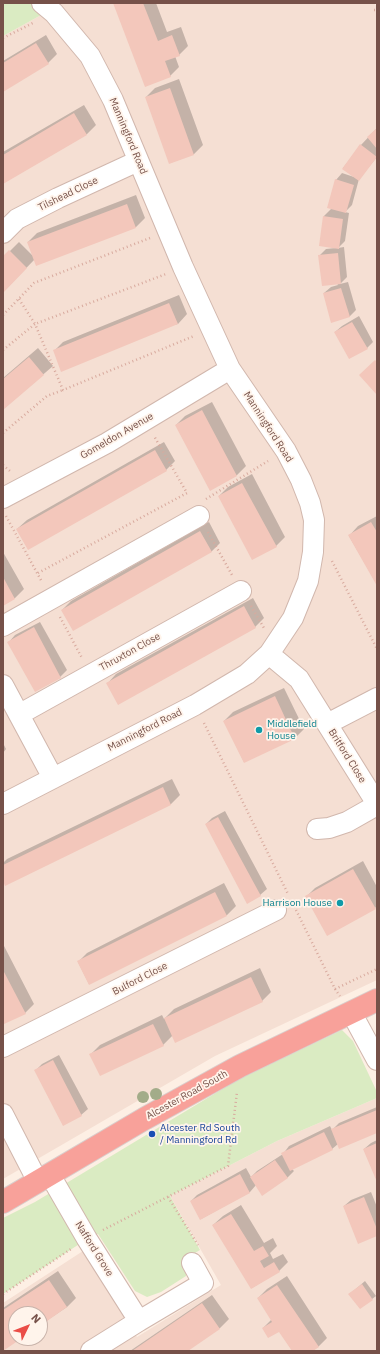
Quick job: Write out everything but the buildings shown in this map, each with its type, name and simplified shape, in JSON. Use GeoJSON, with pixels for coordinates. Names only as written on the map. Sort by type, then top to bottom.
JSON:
{"type":"FeatureCollection","features":[{"type":"Feature","properties":{"kind":"highway","name":"Alcester Road South"},"geometry":{"type":"LineString","coordinates":[[3,1202],[144,1119],[240,1066],[377,1000]]}},
{"type":"Feature","properties":{"kind":"street","name":"Manningford Road"},"geometry":{"type":"LineString","coordinates":[[3,804],[195,705],[247,674],[272,650],[293,618],[308,581],[313,552],[314,520],[301,480],[286,450],[230,369],[183,267],[113,100],[90,56],[48,8]]}},
{"type":"Feature","properties":{"kind":"street","name":"Tilshead Close"},"geometry":{"type":"LineString","coordinates":[[3,232],[17,219],[58,198],[138,161]]}},
{"type":"Feature","properties":{"kind":"street","name":"Gomeldon Avenue"},"geometry":{"type":"LineString","coordinates":[[3,498],[107,443],[230,369]]}},
{"type":"Feature","properties":{"kind":"street"},"geometry":{"type":"LineString","coordinates":[[3,626],[52,599],[197,511]]}},
{"type":"Feature","properties":{"kind":"street","name":"Thruxton Close"},"geometry":{"type":"LineString","coordinates":[[20,714],[241,591]]}},
{"type":"Feature","properties":{"kind":"street","name":"Britford Close"},"geometry":{"type":"LineString","coordinates":[[272,650],[299,679],[377,804]]}},
{"type":"Feature","properties":{"kind":"street"},"geometry":{"type":"LineString","coordinates":[[3,685],[20,714],[53,778]]}},
{"type":"Feature","properties":{"kind":"street"},"geometry":{"type":"LineString","coordinates":[[327,724],[377,698]]}},
{"type":"Feature","properties":{"kind":"street"},"geometry":{"type":"LineString","coordinates":[[317,829],[329,828],[347,822],[377,804]]}},
{"type":"Feature","properties":{"kind":"street","name":"Bulford Close"},"geometry":{"type":"LineString","coordinates":[[3,1047],[286,903]]}},
{"type":"Feature","properties":{"kind":"street"},"geometry":{"type":"LineString","coordinates":[[351,1012],[377,1060]]}},
{"type":"Feature","properties":{"kind":"street"},"geometry":{"type":"LineString","coordinates":[[3,1114],[44,1179]]}},
{"type":"Feature","properties":{"kind":"street","name":"Nafford Grove"},"geometry":{"type":"LineString","coordinates":[[44,1179],[87,1239],[139,1321]]}},
{"type":"Feature","properties":{"kind":"street"},"geometry":{"type":"LineString","coordinates":[[91,1351],[203,1284],[192,1263]]}},
{"type":"Feature","properties":{"kind":"path"},"geometry":{"type":"LineString","coordinates":[[3,38],[48,8]]}},
{"type":"Feature","properties":{"kind":"path"},"geometry":{"type":"LineString","coordinates":[[3,315],[34,283],[168,231]]}},
{"type":"Feature","properties":{"kind":"path"},"geometry":{"type":"LineString","coordinates":[[3,350],[35,324],[183,267]]}},
{"type":"Feature","properties":{"kind":"path"},"geometry":{"type":"LineString","coordinates":[[19,298],[35,324],[63,390]]}},
{"type":"Feature","properties":{"kind":"path"},"geometry":{"type":"LineString","coordinates":[[3,433],[47,396],[211,328]]}},
{"type":"Feature","properties":{"kind":"path"},"geometry":{"type":"LineString","coordinates":[[145,420],[197,511],[272,650]]}},
{"type":"Feature","properties":{"kind":"path"},"geometry":{"type":"LineString","coordinates":[[197,511],[286,450]]}},
{"type":"Feature","properties":{"kind":"path"},"geometry":{"type":"LineString","coordinates":[[38,573],[187,493]]}},
{"type":"Feature","properties":{"kind":"path"},"geometry":{"type":"LineString","coordinates":[[3,510],[92,674]]}},
{"type":"Feature","properties":{"kind":"path"},"geometry":{"type":"LineString","coordinates":[[313,552],[332,561],[377,649]]}},
{"type":"Feature","properties":{"kind":"path"},"geometry":{"type":"LineString","coordinates":[[195,705],[286,903],[335,989],[351,1012]]}},
{"type":"Feature","properties":{"kind":"path"},"geometry":{"type":"LineString","coordinates":[[335,989],[377,969]]}},
{"type":"Feature","properties":{"kind":"path"},"geometry":{"type":"LineString","coordinates":[[3,1294],[87,1239],[228,1166],[240,1066]]}},
{"type":"Feature","properties":{"kind":"path"},"geometry":{"type":"LineString","coordinates":[[168,1197],[199,1247],[192,1263]]}},
{"type":"Feature","properties":{"kind":"shaded area"},"geometry":{"type":"Polygon","coordinates":[[[63,3],[374,3],[377,7],[377,980],[215,1056],[3,1179],[3,36],[63,3]]]}},
{"type":"Feature","properties":{"kind":"shaded area"},"geometry":{"type":"Polygon","coordinates":[[[377,1098],[377,1351],[3,1351],[3,1303],[83,1251],[137,1337],[221,1285],[170,1196],[277,1141],[377,1098]]]}},
{"type":"Feature","properties":{"kind":"green space"},"geometry":{"type":"Polygon","coordinates":[[[3,3],[63,3],[3,36],[3,3]]]}},
{"type":"Feature","properties":{"kind":"green space"},"geometry":{"type":"Polygon","coordinates":[[[342,1030],[353,1041],[377,1092],[377,1098],[277,1141],[170,1196],[200,1250],[188,1257],[186,1276],[161,1292],[147,1297],[135,1291],[98,1234],[87,1239],[3,1294],[3,1218],[35,1202],[239,1079],[342,1030]]]}},
{"type":"Feature","properties":{"kind":"place","name":"Middlefield House"},"geometry":{"type":"Point","coordinates":[259,730]}},
{"type":"Feature","properties":{"kind":"place","name":"Harrison House"},"geometry":{"type":"Point","coordinates":[340,903]}},
{"type":"Feature","properties":{"kind":"place","name":"Alcester Rd South / Manningford Rd"},"geometry":{"type":"Point","coordinates":[152,1134]}}]}
